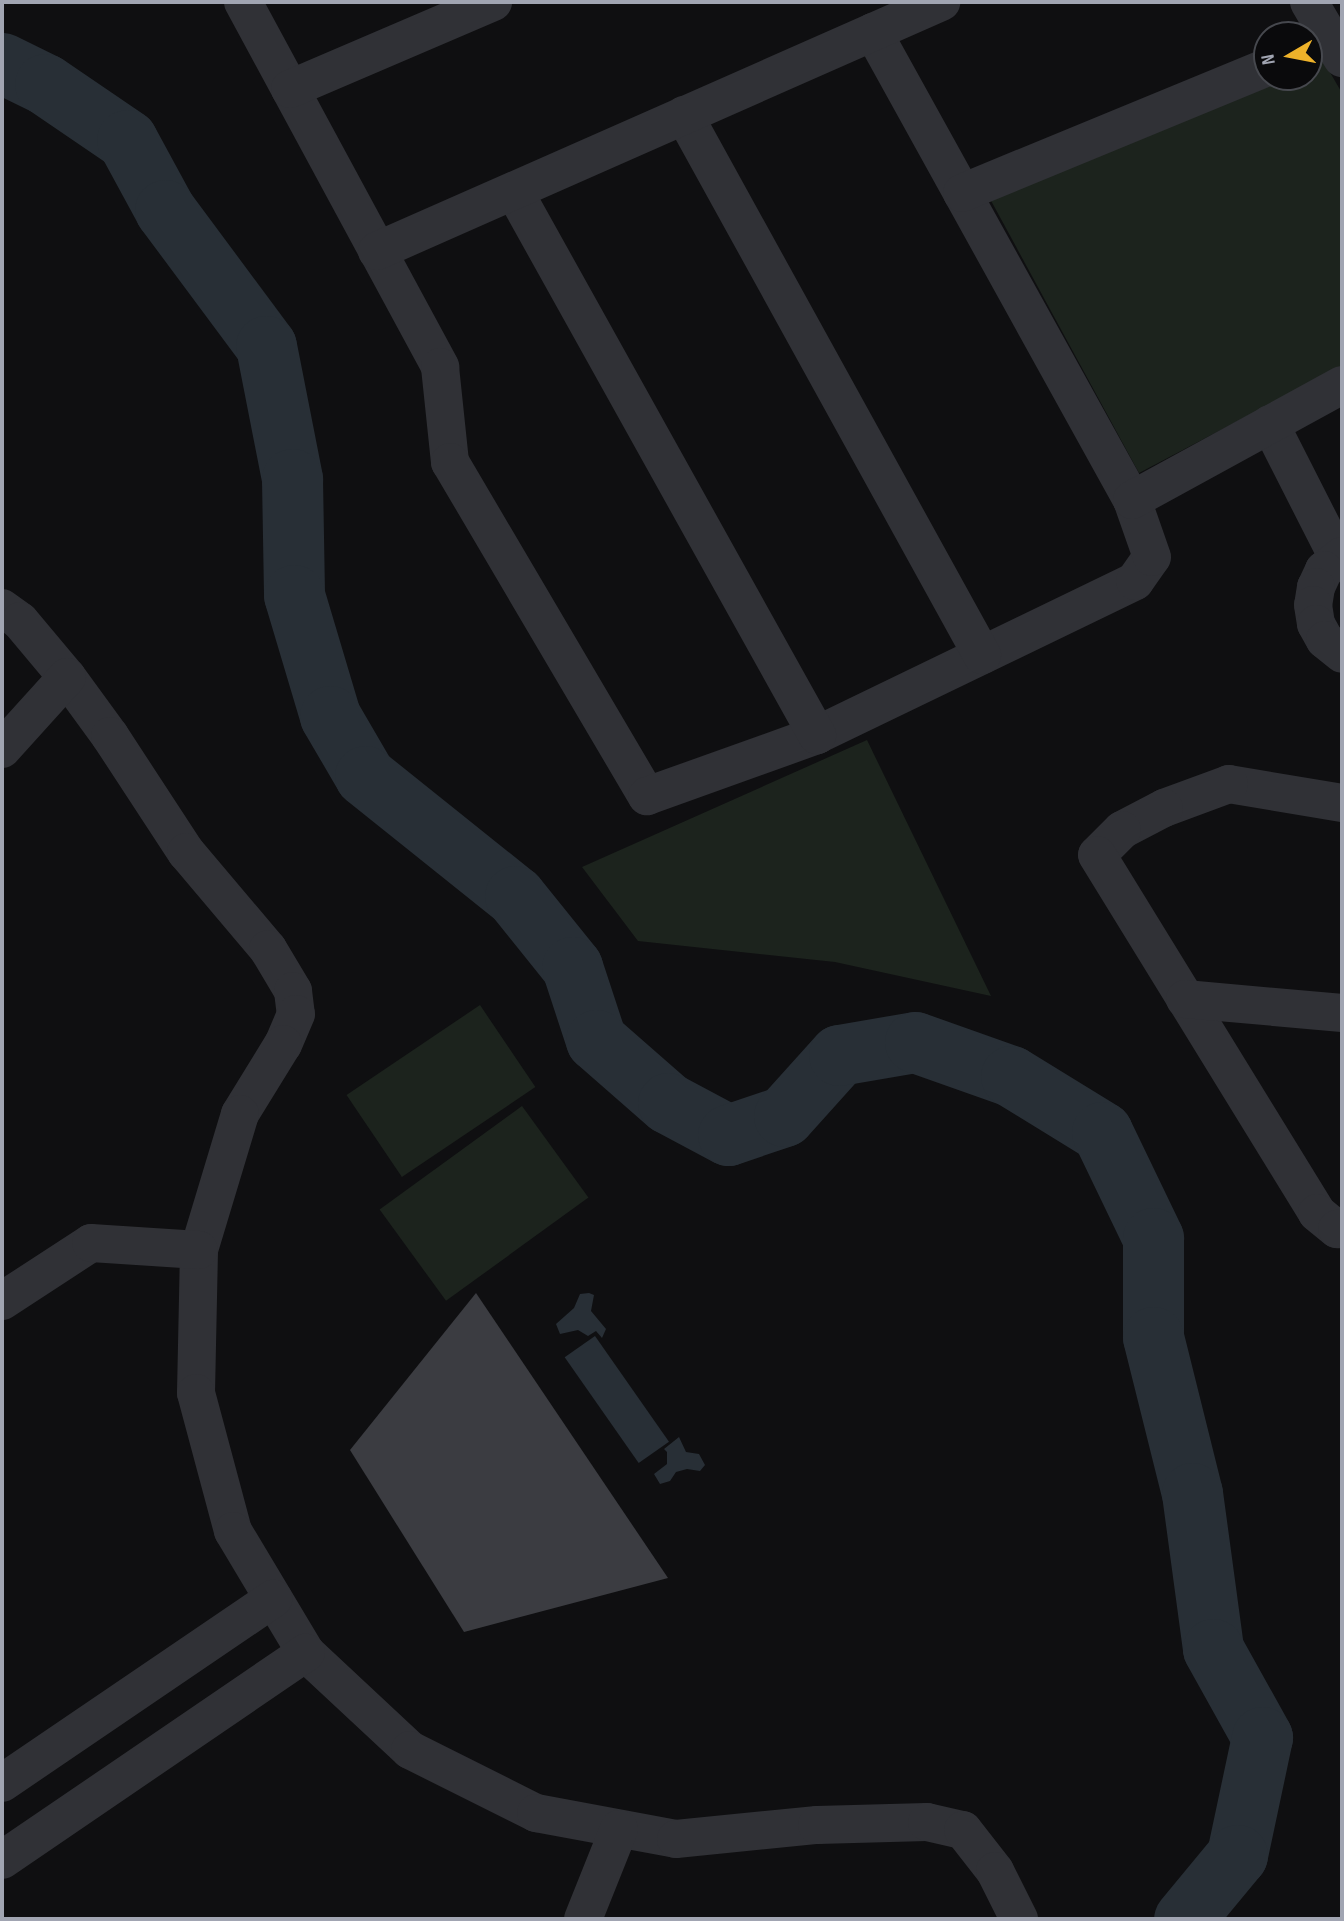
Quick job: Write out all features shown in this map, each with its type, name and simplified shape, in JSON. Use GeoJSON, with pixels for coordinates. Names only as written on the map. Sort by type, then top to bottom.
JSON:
{"type":"FeatureCollection","features":[{"type":"Feature","properties":{"kind":"street"},"geometry":{"type":"LineString","coordinates":[[243,2],[440,367],[450,462],[647,796],[817,734],[1135,581],[1152,557],[1132,500],[873,32]]}},
{"type":"Feature","properties":{"kind":"street"},"geometry":{"type":"LineString","coordinates":[[290,89],[493,2]]}},
{"type":"Feature","properties":{"kind":"street"},"geometry":{"type":"LineString","coordinates":[[377,251],[941,2]]}},
{"type":"Feature","properties":{"kind":"street"},"geometry":{"type":"LineString","coordinates":[[1309,2],[1328,49]]}},
{"type":"Feature","properties":{"kind":"street"},"geometry":{"type":"LineString","coordinates":[[962,193],[1253,73]]}},
{"type":"Feature","properties":{"kind":"street"},"geometry":{"type":"LineString","coordinates":[[684,115],[982,655]]}},
{"type":"Feature","properties":{"kind":"street"},"geometry":{"type":"LineString","coordinates":[[514,191],[817,734]]}},
{"type":"Feature","properties":{"kind":"street"},"geometry":{"type":"LineString","coordinates":[[1132,500],[1342,385]]}},
{"type":"Feature","properties":{"kind":"street"},"geometry":{"type":"LineString","coordinates":[[1270,424],[1340,557],[1324,570],[1316,587],[1313,606],[1316,624],[1325,640],[1342,654]]}},
{"type":"Feature","properties":{"kind":"street"},"geometry":{"type":"LineString","coordinates":[[2,608],[20,621],[67,677],[110,736],[186,852],[268,949],[293,991],[296,1014],[283,1044],[240,1114],[199,1250],[196,1393],[233,1531],[306,1653],[410,1750],[537,1813],[676,1839],[817,1825],[927,1822],[963,1830],[995,1871],[1019,1919]]}},
{"type":"Feature","properties":{"kind":"street"},"geometry":{"type":"LineString","coordinates":[[2,749],[67,677]]}},
{"type":"Feature","properties":{"kind":"street"},"geometry":{"type":"LineString","coordinates":[[1342,803],[1229,784],[1164,808],[1122,830],[1097,855],[1317,1213],[1338,1229],[1342,1228]]}},
{"type":"Feature","properties":{"kind":"street"},"geometry":{"type":"LineString","coordinates":[[1185,999],[1342,1013]]}},
{"type":"Feature","properties":{"kind":"street"},"geometry":{"type":"LineString","coordinates":[[2,1301],[91,1243],[199,1250]]}},
{"type":"Feature","properties":{"kind":"street"},"geometry":{"type":"LineString","coordinates":[[2,1783],[274,1599]]}},
{"type":"Feature","properties":{"kind":"street"},"geometry":{"type":"LineString","coordinates":[[2,1860],[306,1653]]}},
{"type":"Feature","properties":{"kind":"street"},"geometry":{"type":"LineString","coordinates":[[583,1919],[619,1829]]}},
{"type":"Feature","properties":{"kind":"shaded area"},"geometry":{"type":"Polygon","coordinates":[[[1323,62],[1342,93],[1342,366],[1139,473],[989,197],[1253,90],[1323,91],[1323,62]]]}},
{"type":"Feature","properties":{"kind":"shaded area"},"geometry":{"type":"Polygon","coordinates":[[[867,740],[991,996],[835,962],[638,941],[582,867],[867,740]]]}},
{"type":"Feature","properties":{"kind":"shaded area"},"geometry":{"type":"Polygon","coordinates":[[[480,1005],[535,1087],[402,1177],[347,1095],[480,1005]]]}},
{"type":"Feature","properties":{"kind":"shaded area"},"geometry":{"type":"Polygon","coordinates":[[[522,1106],[588,1197],[446,1301],[380,1209],[522,1106]]]}},
{"type":"Feature","properties":{"kind":"shaded area"},"geometry":{"type":"Polygon","coordinates":[[[580,1294],[594,1295],[591,1311],[606,1329],[602,1338],[596,1331],[588,1336],[578,1330],[560,1334],[556,1324],[574,1308],[580,1294]]]}},
{"type":"Feature","properties":{"kind":"shaded area"},"geometry":{"type":"Polygon","coordinates":[[[595,1336],[669,1442],[639,1463],[565,1357],[595,1336]]]}},
{"type":"Feature","properties":{"kind":"shaded area"},"geometry":{"type":"Polygon","coordinates":[[[679,1437],[686,1452],[699,1454],[705,1465],[700,1471],[687,1469],[676,1472],[670,1481],[660,1484],[654,1474],[667,1464],[667,1452],[664,1449],[679,1437]]]}},
{"type":"Feature","properties":{"kind":"building"},"geometry":{"type":"Polygon","coordinates":[[[476,1293],[668,1578],[464,1632],[350,1450],[476,1293]]]}},
{"type":"Feature","properties":{"kind":"waterway"},"geometry":{"type":"LineString","coordinates":[[2,63],[45,84],[127,140],[165,210],[266,346],[292,479],[294,595],[330,716],[365,776],[515,896],[572,967],[596,1040],[668,1103],[728,1135],[784,1116],[839,1055],[915,1042],[1011,1076],[1102,1132],[1153,1238],[1153,1337],[1192,1493],[1213,1649],[1262,1737],[1237,1855],[1184,1919]]}}]}
